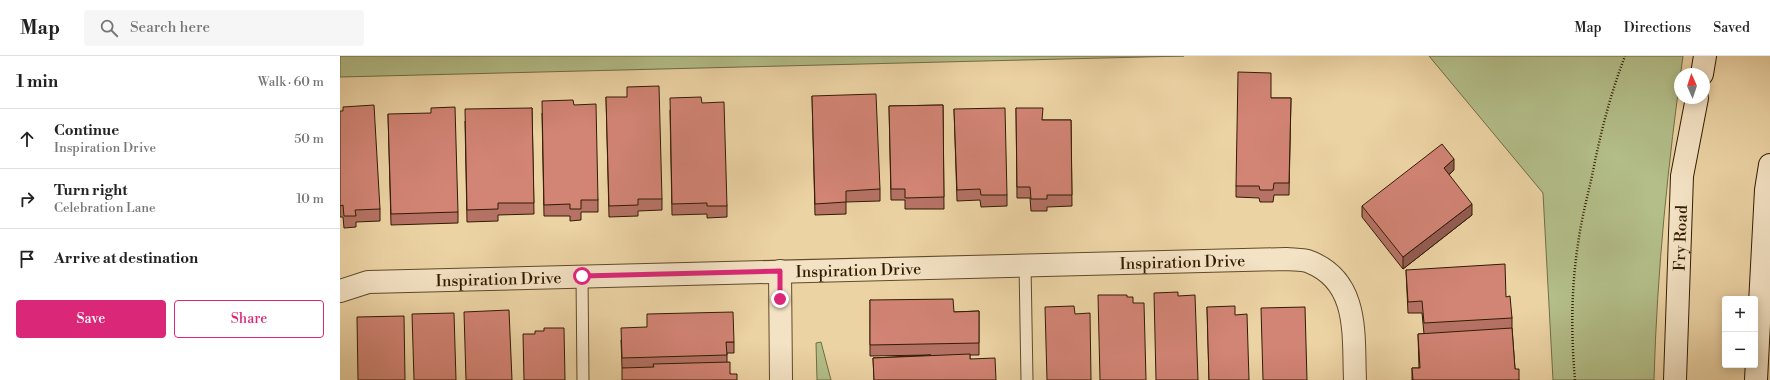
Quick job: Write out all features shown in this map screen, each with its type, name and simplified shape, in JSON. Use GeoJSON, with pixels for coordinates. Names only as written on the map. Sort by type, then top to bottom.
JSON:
{"type":"FeatureCollection","features":[{"type":"Feature","properties":{"kind":"street"},"geometry":{"type":"LineString","coordinates":[[1703,68],[1705,56]]}},
{"type":"Feature","properties":{"kind":"street","name":"Fry Road"},"geometry":{"type":"LineString","coordinates":[[1675,380],[1682,176],[1696,104]]}},
{"type":"Feature","properties":{"kind":"street"},"geometry":{"type":"LineString","coordinates":[[1756,380],[1766,190],[1770,165]]}},
{"type":"Feature","properties":{"kind":"street","name":"Inspiration Drive"},"geometry":{"type":"LineString","coordinates":[[340,291],[368,282],[1286,259],[1309,262],[1329,271],[1345,292],[1353,317],[1355,380]]}},
{"type":"Feature","properties":{"kind":"street"},"geometry":{"type":"LineString","coordinates":[[780,271],[781,380]]}},
{"type":"Feature","properties":{"kind":"lane"},"geometry":{"type":"LineString","coordinates":[[1025,265],[1027,380]]}},
{"type":"Feature","properties":{"kind":"lane"},"geometry":{"type":"LineString","coordinates":[[582,276],[583,380]]}},
{"type":"Feature","properties":{"kind":"path"},"geometry":{"type":"LineString","coordinates":[[1575,380],[1572,352],[1572,290],[1578,243],[1600,136],[1616,79],[1625,56]]}},
{"type":"Feature","properties":{"kind":"green space"},"geometry":{"type":"Polygon","coordinates":[[[340,56],[1184,56],[340,77],[340,56]]]}},
{"type":"Feature","properties":{"kind":"green space"},"geometry":{"type":"Polygon","coordinates":[[[1429,56],[1683,56],[1682,68],[1674,68],[1674,104],[1677,104],[1664,217],[1655,339],[1654,380],[1553,380],[1543,193],[1429,56]]]}},
{"type":"Feature","properties":{"kind":"green space"},"geometry":{"type":"Polygon","coordinates":[[[821,342],[831,380],[817,380],[816,343],[821,342]]]}},
{"type":"Feature","properties":{"kind":"building"},"geometry":{"type":"Polygon","coordinates":[[[1238,72],[1271,73],[1271,98],[1291,98],[1289,183],[1274,183],[1273,190],[1260,190],[1259,186],[1236,186],[1238,72]]]}},
{"type":"Feature","properties":{"kind":"building"},"geometry":{"type":"Polygon","coordinates":[[[659,86],[662,199],[638,199],[638,205],[609,206],[606,97],[627,97],[627,87],[659,86]]]}},
{"type":"Feature","properties":{"kind":"building"},"geometry":{"type":"Polygon","coordinates":[[[876,94],[880,189],[846,191],[846,202],[815,204],[812,96],[876,94]]]}},
{"type":"Feature","properties":{"kind":"building"},"geometry":{"type":"Polygon","coordinates":[[[701,97],[702,103],[724,102],[727,206],[707,206],[707,203],[672,204],[670,98],[701,97]]]}},
{"type":"Feature","properties":{"kind":"building"},"geometry":{"type":"Polygon","coordinates":[[[573,100],[574,105],[596,104],[598,200],[581,200],[581,209],[570,209],[570,204],[544,205],[542,101],[573,100]]]}},
{"type":"Feature","properties":{"kind":"building"},"geometry":{"type":"Polygon","coordinates":[[[374,105],[380,209],[355,210],[356,216],[344,216],[343,205],[340,206],[340,111],[343,111],[343,107],[374,105]]]}},
{"type":"Feature","properties":{"kind":"building"},"geometry":{"type":"Polygon","coordinates":[[[943,105],[944,197],[905,198],[905,189],[891,189],[889,106],[943,105]]]}},
{"type":"Feature","properties":{"kind":"building"},"geometry":{"type":"Polygon","coordinates":[[[455,107],[458,212],[391,214],[388,114],[431,113],[431,108],[455,107]]]}},
{"type":"Feature","properties":{"kind":"building"},"geometry":{"type":"Polygon","coordinates":[[[532,108],[534,203],[498,203],[498,209],[467,210],[465,109],[532,108]]]}},
{"type":"Feature","properties":{"kind":"building"},"geometry":{"type":"Polygon","coordinates":[[[1005,108],[1007,195],[981,195],[980,189],[957,190],[954,109],[1005,108]]]}},
{"type":"Feature","properties":{"kind":"building"},"geometry":{"type":"Polygon","coordinates":[[[1016,108],[1043,108],[1042,120],[1071,120],[1072,195],[1047,195],[1047,199],[1031,199],[1030,187],[1017,187],[1016,108]]]}},
{"type":"Feature","properties":{"kind":"building"},"geometry":{"type":"Polygon","coordinates":[[[1442,144],[1454,159],[1444,168],[1472,204],[1403,257],[1362,206],[1442,144]]]}},
{"type":"Feature","properties":{"kind":"building"},"geometry":{"type":"Polygon","coordinates":[[[1505,264],[1506,297],[1510,296],[1512,318],[1424,323],[1422,301],[1408,302],[1406,270],[1505,264]]]}},
{"type":"Feature","properties":{"kind":"building"},"geometry":{"type":"Polygon","coordinates":[[[1178,292],[1178,296],[1195,295],[1198,380],[1156,380],[1154,293],[1178,292]]]}},
{"type":"Feature","properties":{"kind":"building"},"geometry":{"type":"Polygon","coordinates":[[[1098,295],[1127,295],[1127,297],[1133,297],[1133,303],[1144,303],[1146,380],[1100,380],[1098,295]]]}},
{"type":"Feature","properties":{"kind":"building"},"geometry":{"type":"Polygon","coordinates":[[[953,299],[954,312],[979,311],[979,343],[870,345],[870,300],[953,299]]]}},
{"type":"Feature","properties":{"kind":"building"},"geometry":{"type":"Polygon","coordinates":[[[1074,306],[1075,314],[1090,313],[1091,380],[1047,380],[1045,307],[1074,306]]]}},
{"type":"Feature","properties":{"kind":"building"},"geometry":{"type":"Polygon","coordinates":[[[1235,306],[1235,315],[1247,314],[1249,380],[1209,380],[1207,307],[1235,306]]]}},
{"type":"Feature","properties":{"kind":"building"},"geometry":{"type":"Polygon","coordinates":[[[1305,307],[1307,380],[1263,380],[1261,308],[1305,307]]]}},
{"type":"Feature","properties":{"kind":"building"},"geometry":{"type":"Polygon","coordinates":[[[509,310],[512,380],[466,380],[464,312],[509,310]]]}},
{"type":"Feature","properties":{"kind":"building"},"geometry":{"type":"Polygon","coordinates":[[[733,312],[734,342],[726,342],[727,355],[622,358],[621,328],[647,327],[647,314],[733,312]]]}},
{"type":"Feature","properties":{"kind":"building"},"geometry":{"type":"Polygon","coordinates":[[[454,313],[456,380],[414,380],[412,314],[454,313]]]}},
{"type":"Feature","properties":{"kind":"building"},"geometry":{"type":"Polygon","coordinates":[[[404,316],[405,380],[358,380],[357,317],[404,316]]]}},
{"type":"Feature","properties":{"kind":"building"},"geometry":{"type":"Polygon","coordinates":[[[544,328],[564,328],[565,380],[524,380],[523,334],[535,334],[535,331],[544,331],[544,328]]]}},
{"type":"Feature","properties":{"kind":"building"},"geometry":{"type":"Polygon","coordinates":[[[1512,328],[1515,369],[1519,369],[1519,380],[1413,380],[1412,368],[1420,368],[1418,334],[1512,328]]]}},
{"type":"Feature","properties":{"kind":"building"},"geometry":{"type":"Polygon","coordinates":[[[970,354],[970,359],[995,358],[996,380],[874,380],[873,358],[970,354]]]}},
{"type":"Feature","properties":{"kind":"building"},"geometry":{"type":"Polygon","coordinates":[[[730,362],[730,374],[737,374],[737,380],[622,380],[622,368],[654,367],[653,364],[730,362]]]}},
{"type":"Feature","properties":{"kind":"route"},"geometry":{"type":"LineString","coordinates":[[582,276],[780,271],[780,299]]}}]}
